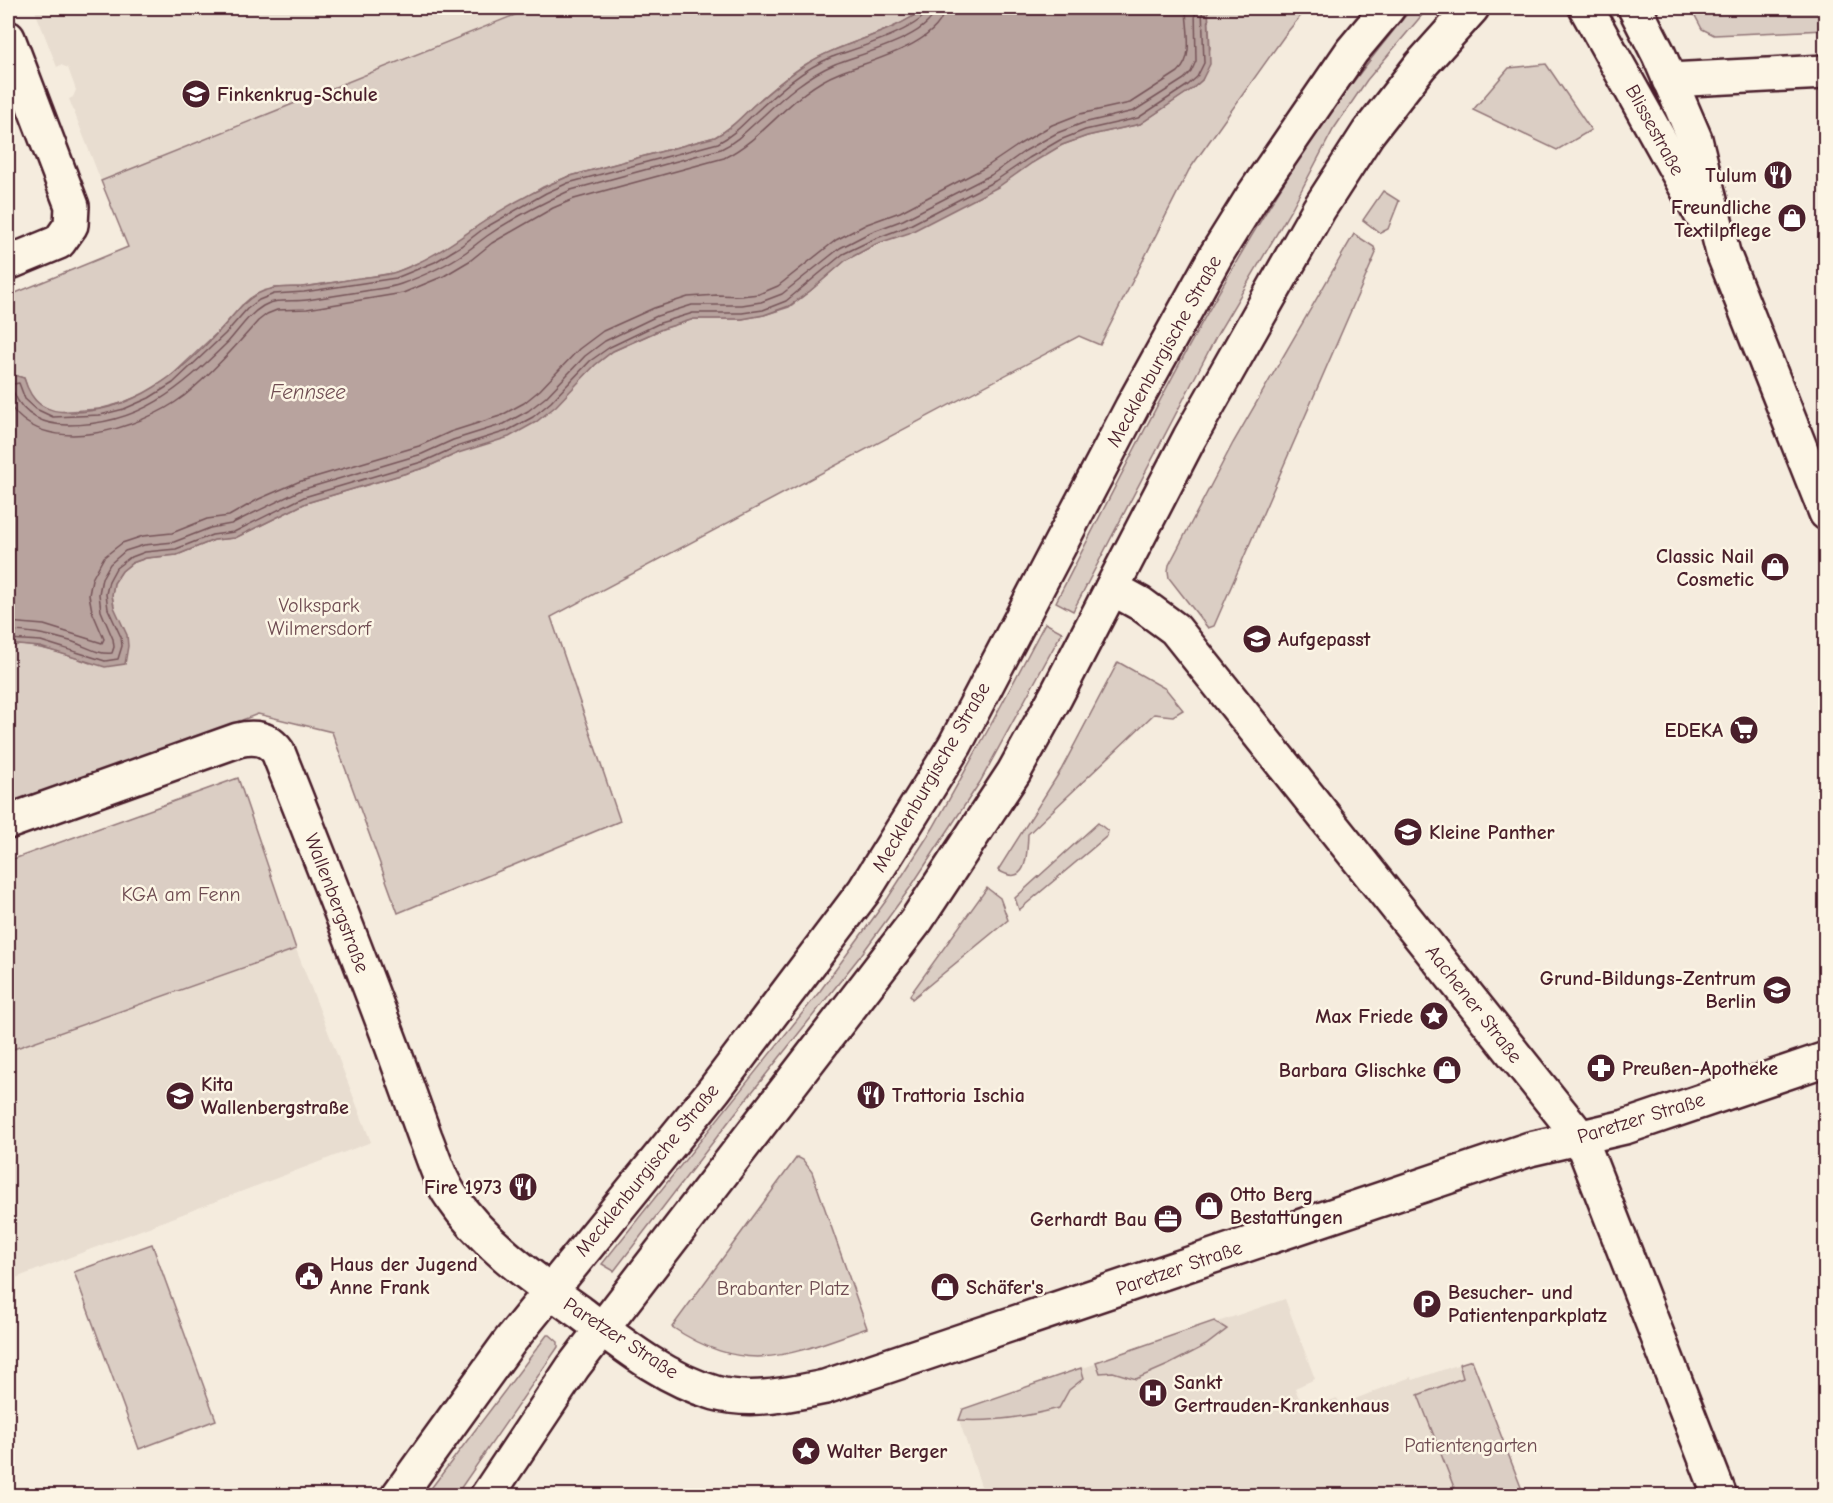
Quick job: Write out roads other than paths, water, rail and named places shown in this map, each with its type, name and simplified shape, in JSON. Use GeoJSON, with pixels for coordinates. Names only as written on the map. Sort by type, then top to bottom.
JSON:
{"type":"FeatureCollection","features":[{"type":"Feature","properties":{"kind":"main road","name":"Mecklenburgische Straße"},"geometry":{"type":"LineString","coordinates":[[398,1496],[496,1359],[714,1089],[864,891],[955,745],[1132,407],[1216,255],[1254,194],[1352,51],[1388,8]]}},
{"type":"Feature","properties":{"kind":"main road"},"geometry":{"type":"LineString","coordinates":[[487,1496],[602,1329],[916,921],[1014,772],[1056,696],[1190,437],[1319,209],[1368,133],[1420,66],[1472,8]]}},
{"type":"Feature","properties":{"kind":"main road","name":"Blissestraße"},"geometry":{"type":"LineString","coordinates":[[1586,8],[1723,253],[1826,513]]}},
{"type":"Feature","properties":{"kind":"main road","name":"Blissestraße"},"geometry":{"type":"LineString","coordinates":[[1635,8],[1695,139],[1723,253]]}},
{"type":"Feature","properties":{"kind":"main road"},"geometry":{"type":"LineString","coordinates":[[8,38],[72,206],[71,225],[59,242],[8,263]]}},
{"type":"Feature","properties":{"kind":"main road"},"geometry":{"type":"LineString","coordinates":[[1669,80],[1826,72]]}},
{"type":"Feature","properties":{"kind":"main road","name":"Aachener Straße"},"geometry":{"type":"LineString","coordinates":[[1112,588],[1141,604],[1175,629],[1580,1137],[1720,1496]]}},
{"type":"Feature","properties":{"kind":"main road","name":"Wallenbergstraße"},"geometry":{"type":"LineString","coordinates":[[8,822],[238,740],[250,737],[270,742],[278,752],[369,985],[434,1161],[450,1194],[481,1233],[550,1291]]}},
{"type":"Feature","properties":{"kind":"main road","name":"Paretzer Straße"},"geometry":{"type":"LineString","coordinates":[[550,1291],[671,1375],[714,1393],[750,1398],[780,1396],[814,1389],[1530,1149],[1625,1127],[1826,1059]]}},
{"type":"Feature","properties":{"kind":"water","name":"Fennsee"},"geometry":{"type":"Polygon","coordinates":[[[925,8],[1208,8],[1210,64],[1202,80],[1192,89],[1140,124],[1087,136],[1062,145],[998,187],[909,233],[876,244],[846,260],[789,306],[764,315],[742,319],[694,319],[662,329],[613,351],[595,365],[556,406],[536,422],[509,437],[458,453],[427,467],[306,503],[235,538],[214,540],[177,555],[146,558],[132,563],[122,571],[114,583],[112,595],[114,607],[127,635],[125,664],[105,667],[40,647],[8,644],[8,381],[14,375],[24,378],[31,394],[40,405],[62,412],[94,410],[136,397],[173,375],[190,361],[242,305],[262,291],[383,275],[408,268],[511,205],[567,177],[715,137],[731,127],[772,89],[805,65],[911,18],[925,8]]]}},
{"type":"Feature","properties":{"kind":"place","name":"Finkenkrug-Schule"},"geometry":{"type":"Point","coordinates":[196,94]}},
{"type":"Feature","properties":{"kind":"place","name":"Tulum"},"geometry":{"type":"Point","coordinates":[1778,175]}},
{"type":"Feature","properties":{"kind":"place","name":"Freundliche Textilpflege"},"geometry":{"type":"Point","coordinates":[1792,218]}},
{"type":"Feature","properties":{"kind":"place","name":"Classic Nail Cosmetic"},"geometry":{"type":"Point","coordinates":[1775,567]}},
{"type":"Feature","properties":{"kind":"place","name":"Aufgepasst"},"geometry":{"type":"Point","coordinates":[1257,639]}},
{"type":"Feature","properties":{"kind":"place","name":"EDEKA"},"geometry":{"type":"Point","coordinates":[1744,730]}},
{"type":"Feature","properties":{"kind":"place","name":"Kleine Panther"},"geometry":{"type":"Point","coordinates":[1408,832]}},
{"type":"Feature","properties":{"kind":"place","name":"Grund-Bildungs-Zentrum Berlin"},"geometry":{"type":"Point","coordinates":[1777,990]}},
{"type":"Feature","properties":{"kind":"place","name":"Max Friede"},"geometry":{"type":"Point","coordinates":[1434,1016]}},
{"type":"Feature","properties":{"kind":"place","name":"Preußen-Apotheke"},"geometry":{"type":"Point","coordinates":[1601,1068]}},
{"type":"Feature","properties":{"kind":"place","name":"Barbara Glischke"},"geometry":{"type":"Point","coordinates":[1447,1070]}},
{"type":"Feature","properties":{"kind":"place","name":"Trattoria Ischia"},"geometry":{"type":"Point","coordinates":[871,1095]}},
{"type":"Feature","properties":{"kind":"place","name":"Kita Wallenbergstraße"},"geometry":{"type":"Point","coordinates":[180,1096]}},
{"type":"Feature","properties":{"kind":"place","name":"Fire 1973"},"geometry":{"type":"Point","coordinates":[523,1187]}},
{"type":"Feature","properties":{"kind":"place","name":"Otto Berg Bestattungen"},"geometry":{"type":"Point","coordinates":[1209,1206]}},
{"type":"Feature","properties":{"kind":"place","name":"Gerhardt Bau"},"geometry":{"type":"Point","coordinates":[1168,1219]}},
{"type":"Feature","properties":{"kind":"place","name":"Haus der Jugend Anne Frank"},"geometry":{"type":"Point","coordinates":[309,1276]}},
{"type":"Feature","properties":{"kind":"place","name":"Schäfer's"},"geometry":{"type":"Point","coordinates":[945,1287]}},
{"type":"Feature","properties":{"kind":"place","name":"Besucher- und Patientenparkplatz"},"geometry":{"type":"Point","coordinates":[1427,1304]}},
{"type":"Feature","properties":{"kind":"place","name":"Sankt Gertrauden-Krankenhaus"},"geometry":{"type":"Point","coordinates":[1153,1393]}},
{"type":"Feature","properties":{"kind":"place","name":"Walter Berger"},"geometry":{"type":"Point","coordinates":[806,1451]}},
{"type":"Feature","properties":{"kind":"park label","name":"Volkspark Wilmersdorf"},"geometry":{"type":"Point","coordinates":[319,616]}},
{"type":"Feature","properties":{"kind":"park label","name":"KGA am Fenn"},"geometry":{"type":"Point","coordinates":[181,894]}},
{"type":"Feature","properties":{"kind":"park label","name":"Brabanter Platz"},"geometry":{"type":"Point","coordinates":[783,1288]}},
{"type":"Feature","properties":{"kind":"park label","name":"Patientengarten"},"geometry":{"type":"Point","coordinates":[1471,1445]}}]}
